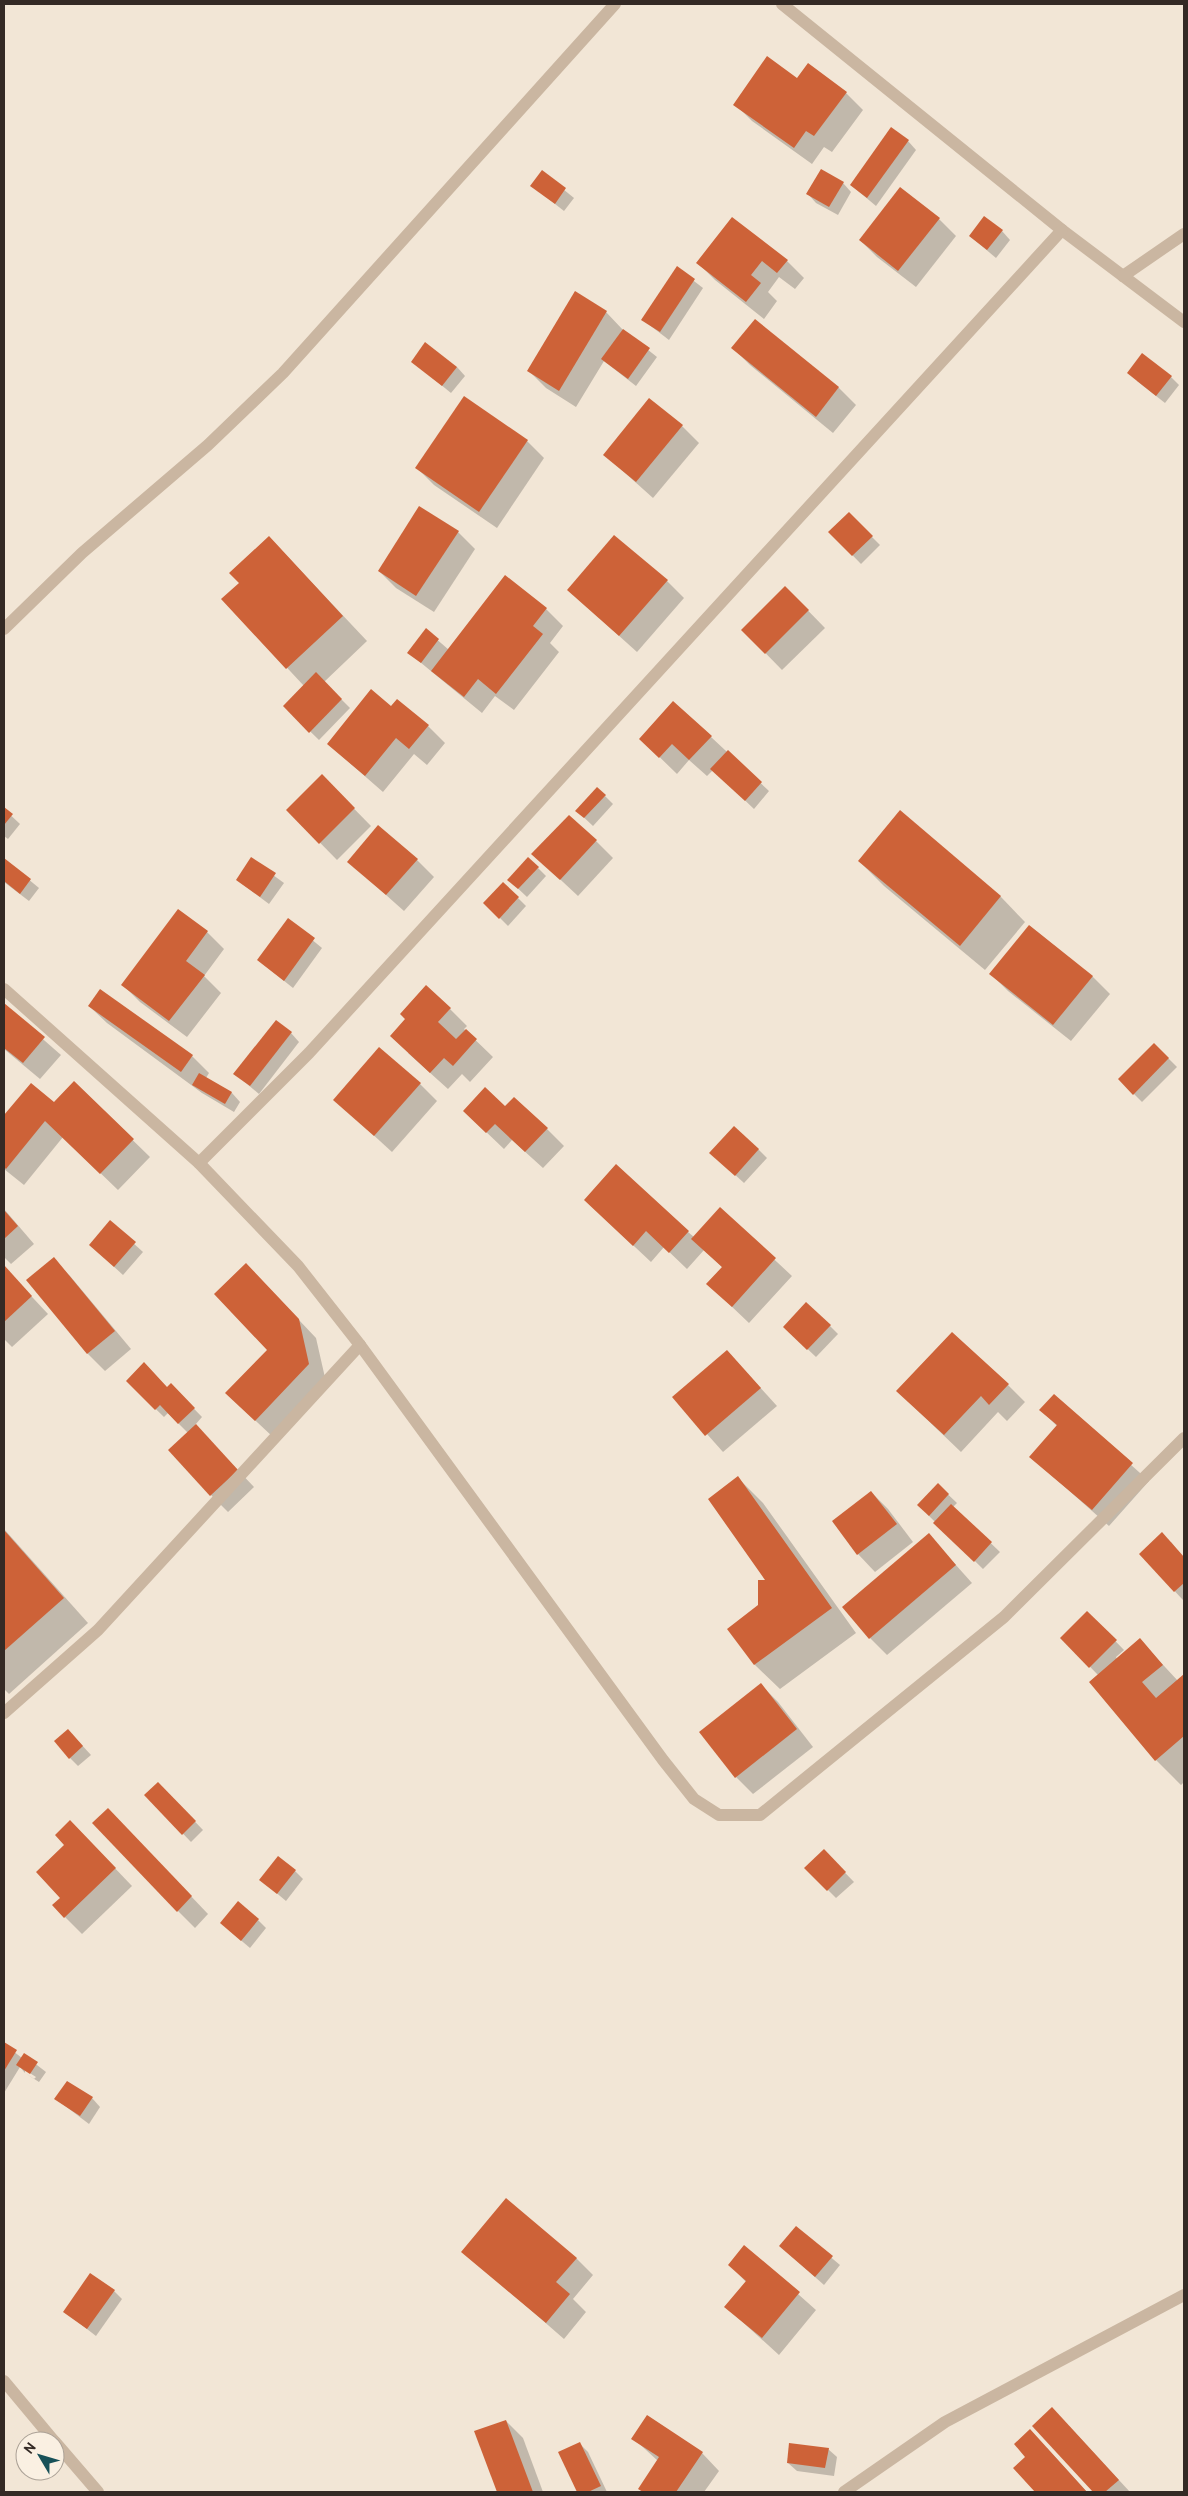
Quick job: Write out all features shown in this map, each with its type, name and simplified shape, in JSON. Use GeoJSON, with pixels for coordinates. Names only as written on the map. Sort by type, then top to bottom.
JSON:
{"type":"FeatureCollection","features":[{"type":"Feature","properties":{"kind":"street"},"geometry":{"type":"LineString","coordinates":[[4,630],[82,553],[208,445],[283,373],[615,4]]}},
{"type":"Feature","properties":{"kind":"street"},"geometry":{"type":"LineString","coordinates":[[782,4],[1062,230],[1184,322]]}},
{"type":"Feature","properties":{"kind":"street"},"geometry":{"type":"LineString","coordinates":[[199,1163],[309,1053],[1062,230]]}},
{"type":"Feature","properties":{"kind":"street"},"geometry":{"type":"LineString","coordinates":[[1123,276],[1184,234]]}},
{"type":"Feature","properties":{"kind":"street"},"geometry":{"type":"LineString","coordinates":[[4,988],[199,1163],[298,1266],[360,1345],[663,1760],[694,1799],[718,1816],[760,1815],[1004,1618],[1184,1438]]}},
{"type":"Feature","properties":{"kind":"street"},"geometry":{"type":"LineString","coordinates":[[4,1713],[98,1630],[360,1345]]}},
{"type":"Feature","properties":{"kind":"street"},"geometry":{"type":"LineString","coordinates":[[844,2492],[945,2422],[1184,2295]]}},
{"type":"Feature","properties":{"kind":"street"},"geometry":{"type":"LineString","coordinates":[[4,2382],[46,2431]]}},
{"type":"Feature","properties":{"kind":"street"},"geometry":{"type":"LineString","coordinates":[[65,2453],[98,2492]]}},
{"type":"Feature","properties":{"kind":"building"},"geometry":{"type":"Polygon","coordinates":[[[767,56],[797,78],[808,63],[847,92],[814,136],[806,131],[794,148],[733,105],[767,56]]]}},
{"type":"Feature","properties":{"kind":"building"},"geometry":{"type":"Polygon","coordinates":[[[891,127],[909,140],[867,198],[850,185],[891,127]]]}},
{"type":"Feature","properties":{"kind":"building"},"geometry":{"type":"Polygon","coordinates":[[[821,169],[844,182],[829,207],[806,194],[821,169]]]}},
{"type":"Feature","properties":{"kind":"building"},"geometry":{"type":"Polygon","coordinates":[[[542,170],[566,188],[555,204],[530,186],[542,170]]]}},
{"type":"Feature","properties":{"kind":"building"},"geometry":{"type":"Polygon","coordinates":[[[900,187],[940,218],[898,271],[859,240],[900,187]]]}},
{"type":"Feature","properties":{"kind":"building"},"geometry":{"type":"Polygon","coordinates":[[[984,216],[1003,230],[987,250],[969,236],[984,216]]]}},
{"type":"Feature","properties":{"kind":"building"},"geometry":{"type":"Polygon","coordinates":[[[732,217],[788,260],[777,273],[762,261],[751,275],[761,283],[746,302],[696,263],[732,217]]]}},
{"type":"Feature","properties":{"kind":"building"},"geometry":{"type":"Polygon","coordinates":[[[677,266],[695,279],[660,332],[641,320],[677,266]]]}},
{"type":"Feature","properties":{"kind":"building"},"geometry":{"type":"Polygon","coordinates":[[[575,291],[607,311],[559,391],[527,371],[575,291]]]}},
{"type":"Feature","properties":{"kind":"building"},"geometry":{"type":"Polygon","coordinates":[[[755,319],[839,387],[816,417],[731,348],[755,319]]]}},
{"type":"Feature","properties":{"kind":"building"},"geometry":{"type":"Polygon","coordinates":[[[623,329],[650,348],[628,379],[601,359],[623,329]]]}},
{"type":"Feature","properties":{"kind":"building"},"geometry":{"type":"Polygon","coordinates":[[[425,342],[457,367],[442,386],[411,362],[425,342]]]}},
{"type":"Feature","properties":{"kind":"building"},"geometry":{"type":"Polygon","coordinates":[[[1142,353],[1172,376],[1156,396],[1127,373],[1142,353]]]}},
{"type":"Feature","properties":{"kind":"building"},"geometry":{"type":"Polygon","coordinates":[[[464,396],[528,440],[479,512],[415,468],[464,396]]]}},
{"type":"Feature","properties":{"kind":"building"},"geometry":{"type":"Polygon","coordinates":[[[649,398],[683,425],[636,482],[603,455],[649,398]]]}},
{"type":"Feature","properties":{"kind":"building"},"geometry":{"type":"Polygon","coordinates":[[[419,506],[459,531],[416,596],[378,571],[419,506]]]}},
{"type":"Feature","properties":{"kind":"building"},"geometry":{"type":"Polygon","coordinates":[[[849,512],[873,536],[852,556],[828,532],[849,512]]]}},
{"type":"Feature","properties":{"kind":"building"},"geometry":{"type":"Polygon","coordinates":[[[614,535],[668,580],[619,636],[567,590],[614,535]]]}},
{"type":"Feature","properties":{"kind":"building"},"geometry":{"type":"Polygon","coordinates":[[[269,536],[343,616],[286,669],[221,599],[239,583],[229,573],[269,536]]]}},
{"type":"Feature","properties":{"kind":"building"},"geometry":{"type":"Polygon","coordinates":[[[505,575],[547,608],[533,626],[543,634],[496,694],[478,679],[464,697],[431,671],[505,575]]]}},
{"type":"Feature","properties":{"kind":"building"},"geometry":{"type":"Polygon","coordinates":[[[785,586],[809,610],[765,654],[741,630],[785,586]]]}},
{"type":"Feature","properties":{"kind":"building"},"geometry":{"type":"Polygon","coordinates":[[[426,628],[439,639],[421,663],[407,653],[426,628]]]}},
{"type":"Feature","properties":{"kind":"building"},"geometry":{"type":"Polygon","coordinates":[[[316,672],[342,699],[309,733],[283,706],[316,672]]]}},
{"type":"Feature","properties":{"kind":"building"},"geometry":{"type":"Polygon","coordinates":[[[371,689],[391,706],[397,699],[429,725],[409,749],[396,738],[365,776],[327,744],[371,689]]]}},
{"type":"Feature","properties":{"kind":"building"},"geometry":{"type":"Polygon","coordinates":[[[673,701],[712,736],[689,760],[672,744],[659,758],[639,739],[673,701]]]}},
{"type":"Feature","properties":{"kind":"building"},"geometry":{"type":"Polygon","coordinates":[[[728,750],[762,782],[745,801],[710,769],[728,750]]]}},
{"type":"Feature","properties":{"kind":"building"},"geometry":{"type":"Polygon","coordinates":[[[322,774],[355,808],[319,844],[286,810],[322,774]]]}},
{"type":"Feature","properties":{"kind":"building"},"geometry":{"type":"Polygon","coordinates":[[[597,787],[606,795],[584,818],[575,811],[597,787]]]}},
{"type":"Feature","properties":{"kind":"building"},"geometry":{"type":"Polygon","coordinates":[[[4,807],[13,814],[4,825],[4,807]]]}},
{"type":"Feature","properties":{"kind":"building"},"geometry":{"type":"Polygon","coordinates":[[[900,810],[1001,896],[960,946],[858,861],[900,810]]]}},
{"type":"Feature","properties":{"kind":"building"},"geometry":{"type":"Polygon","coordinates":[[[569,815],[597,840],[560,880],[531,854],[569,815]]]}},
{"type":"Feature","properties":{"kind":"building"},"geometry":{"type":"Polygon","coordinates":[[[378,825],[418,859],[386,895],[347,862],[378,825]]]}},
{"type":"Feature","properties":{"kind":"building"},"geometry":{"type":"Polygon","coordinates":[[[251,857],[276,873],[260,897],[236,880],[251,857]]]}},
{"type":"Feature","properties":{"kind":"building"},"geometry":{"type":"Polygon","coordinates":[[[528,857],[539,867],[518,889],[507,880],[528,857]]]}},
{"type":"Feature","properties":{"kind":"building"},"geometry":{"type":"Polygon","coordinates":[[[4,858],[31,879],[20,894],[4,881],[4,858]]]}},
{"type":"Feature","properties":{"kind":"building"},"geometry":{"type":"Polygon","coordinates":[[[503,882],[519,897],[499,919],[483,903],[503,882]]]}},
{"type":"Feature","properties":{"kind":"building"},"geometry":{"type":"Polygon","coordinates":[[[178,909],[208,931],[186,961],[205,975],[169,1021],[121,985],[178,909]]]}},
{"type":"Feature","properties":{"kind":"building"},"geometry":{"type":"Polygon","coordinates":[[[288,918],[315,938],[284,981],[257,960],[288,918]]]}},
{"type":"Feature","properties":{"kind":"building"},"geometry":{"type":"Polygon","coordinates":[[[1029,925],[1093,976],[1053,1025],[989,974],[1029,925]]]}},
{"type":"Feature","properties":{"kind":"building"},"geometry":{"type":"Polygon","coordinates":[[[426,985],[451,1008],[438,1022],[456,1039],[466,1029],[477,1039],[453,1066],[444,1058],[430,1073],[390,1036],[405,1019],[400,1014],[426,985]]]}},
{"type":"Feature","properties":{"kind":"building"},"geometry":{"type":"Polygon","coordinates":[[[100,989],[193,1055],[181,1072],[88,1006],[100,989]]]}},
{"type":"Feature","properties":{"kind":"building"},"geometry":{"type":"Polygon","coordinates":[[[4,1003],[45,1037],[23,1063],[4,1048],[4,1003]]]}},
{"type":"Feature","properties":{"kind":"building"},"geometry":{"type":"Polygon","coordinates":[[[276,1020],[292,1032],[250,1086],[233,1074],[276,1020]]]}},
{"type":"Feature","properties":{"kind":"building"},"geometry":{"type":"Polygon","coordinates":[[[1154,1043],[1169,1058],[1133,1095],[1118,1079],[1154,1043]]]}},
{"type":"Feature","properties":{"kind":"building"},"geometry":{"type":"Polygon","coordinates":[[[379,1047],[421,1083],[374,1136],[333,1100],[379,1047]]]}},
{"type":"Feature","properties":{"kind":"building"},"geometry":{"type":"Polygon","coordinates":[[[199,1073],[232,1092],[225,1104],[192,1085],[199,1073]]]}},
{"type":"Feature","properties":{"kind":"building"},"geometry":{"type":"Polygon","coordinates":[[[74,1081],[134,1139],[100,1174],[45,1121],[6,1169],[4,1167],[4,1115],[31,1083],[54,1102],[74,1081]]]}},
{"type":"Feature","properties":{"kind":"building"},"geometry":{"type":"Polygon","coordinates":[[[485,1087],[505,1106],[514,1097],[548,1128],[525,1152],[495,1124],[486,1133],[463,1111],[485,1087]]]}},
{"type":"Feature","properties":{"kind":"building"},"geometry":{"type":"Polygon","coordinates":[[[734,1126],[759,1149],[735,1176],[709,1153],[734,1126]]]}},
{"type":"Feature","properties":{"kind":"building"},"geometry":{"type":"Polygon","coordinates":[[[616,1164],[689,1231],[669,1253],[646,1231],[633,1246],[584,1200],[616,1164]]]}},
{"type":"Feature","properties":{"kind":"building"},"geometry":{"type":"Polygon","coordinates":[[[720,1207],[776,1258],[732,1307],[706,1284],[722,1267],[691,1239],[720,1207]]]}},
{"type":"Feature","properties":{"kind":"building"},"geometry":{"type":"Polygon","coordinates":[[[4,1210],[18,1226],[4,1239],[4,1210]]]}},
{"type":"Feature","properties":{"kind":"building"},"geometry":{"type":"Polygon","coordinates":[[[110,1220],[136,1242],[114,1267],[89,1245],[110,1220]]]}},
{"type":"Feature","properties":{"kind":"building"},"geometry":{"type":"Polygon","coordinates":[[[54,1257],[115,1331],[87,1354],[26,1280],[54,1257]]]}},
{"type":"Feature","properties":{"kind":"building"},"geometry":{"type":"Polygon","coordinates":[[[246,1263],[299,1319],[309,1364],[255,1421],[225,1393],[267,1350],[214,1294],[246,1263]]]}},
{"type":"Feature","properties":{"kind":"building"},"geometry":{"type":"Polygon","coordinates":[[[4,1265],[32,1296],[4,1322],[4,1265]]]}},
{"type":"Feature","properties":{"kind":"building"},"geometry":{"type":"Polygon","coordinates":[[[806,1302],[831,1325],[807,1350],[783,1327],[806,1302]]]}},
{"type":"Feature","properties":{"kind":"building"},"geometry":{"type":"Polygon","coordinates":[[[952,1332],[1009,1384],[989,1405],[981,1396],[944,1435],[896,1391],[952,1332]]]}},
{"type":"Feature","properties":{"kind":"building"},"geometry":{"type":"Polygon","coordinates":[[[727,1350],[761,1388],[705,1436],[672,1397],[727,1350]]]}},
{"type":"Feature","properties":{"kind":"building"},"geometry":{"type":"Polygon","coordinates":[[[144,1362],[167,1387],[171,1383],[195,1408],[178,1424],[160,1405],[155,1410],[126,1381],[144,1362]]]}},
{"type":"Feature","properties":{"kind":"building"},"geometry":{"type":"Polygon","coordinates":[[[1054,1394],[1133,1463],[1092,1510],[1029,1457],[1057,1425],[1039,1410],[1054,1394]]]}},
{"type":"Feature","properties":{"kind":"building"},"geometry":{"type":"Polygon","coordinates":[[[196,1424],[238,1470],[210,1496],[168,1450],[196,1424]]]}},
{"type":"Feature","properties":{"kind":"building"},"geometry":{"type":"Polygon","coordinates":[[[738,1476],[832,1608],[754,1665],[727,1629],[758,1605],[758,1580],[765,1580],[708,1499],[738,1476]]]}},
{"type":"Feature","properties":{"kind":"building"},"geometry":{"type":"Polygon","coordinates":[[[938,1483],[949,1494],[929,1516],[917,1505],[938,1483]]]}},
{"type":"Feature","properties":{"kind":"building"},"geometry":{"type":"Polygon","coordinates":[[[871,1491],[897,1524],[857,1555],[832,1521],[871,1491]]]}},
{"type":"Feature","properties":{"kind":"building"},"geometry":{"type":"Polygon","coordinates":[[[951,1504],[992,1542],[974,1562],[933,1523],[951,1504]]]}},
{"type":"Feature","properties":{"kind":"building"},"geometry":{"type":"Polygon","coordinates":[[[4,1530],[64,1598],[4,1651],[4,1530]]]}},
{"type":"Feature","properties":{"kind":"building"},"geometry":{"type":"Polygon","coordinates":[[[1162,1532],[1184,1557],[1184,1583],[1174,1592],[1139,1554],[1162,1532]]]}},
{"type":"Feature","properties":{"kind":"building"},"geometry":{"type":"Polygon","coordinates":[[[929,1533],[956,1565],[869,1639],[842,1607],[929,1533]]]}},
{"type":"Feature","properties":{"kind":"building"},"geometry":{"type":"Polygon","coordinates":[[[1087,1611],[1117,1640],[1089,1668],[1060,1638],[1087,1611]]]}},
{"type":"Feature","properties":{"kind":"building"},"geometry":{"type":"Polygon","coordinates":[[[1140,1638],[1163,1665],[1142,1682],[1156,1698],[1184,1674],[1184,1736],[1155,1761],[1089,1682],[1140,1638]]]}},
{"type":"Feature","properties":{"kind":"building"},"geometry":{"type":"Polygon","coordinates":[[[761,1683],[797,1729],[735,1778],[699,1732],[761,1683]]]}},
{"type":"Feature","properties":{"kind":"building"},"geometry":{"type":"Polygon","coordinates":[[[68,1729],[83,1746],[69,1759],[54,1741],[68,1729]]]}},
{"type":"Feature","properties":{"kind":"building"},"geometry":{"type":"Polygon","coordinates":[[[158,1782],[196,1821],[182,1835],[144,1795],[158,1782]]]}},
{"type":"Feature","properties":{"kind":"building"},"geometry":{"type":"Polygon","coordinates":[[[108,1808],[192,1896],[177,1912],[92,1823],[108,1808]]]}},
{"type":"Feature","properties":{"kind":"building"},"geometry":{"type":"Polygon","coordinates":[[[70,1820],[116,1868],[64,1918],[52,1905],[60,1898],[36,1872],[64,1845],[55,1835],[70,1820]]]}},
{"type":"Feature","properties":{"kind":"building"},"geometry":{"type":"Polygon","coordinates":[[[824,1849],[846,1872],[827,1891],[804,1868],[824,1849]]]}},
{"type":"Feature","properties":{"kind":"building"},"geometry":{"type":"Polygon","coordinates":[[[278,1856],[296,1870],[277,1894],[259,1880],[278,1856]]]}},
{"type":"Feature","properties":{"kind":"building"},"geometry":{"type":"Polygon","coordinates":[[[238,1901],[259,1919],[241,1941],[220,1923],[238,1901]]]}},
{"type":"Feature","properties":{"kind":"building"},"geometry":{"type":"Polygon","coordinates":[[[4,2042],[17,2050],[4,2071],[4,2042]]]}},
{"type":"Feature","properties":{"kind":"building"},"geometry":{"type":"Polygon","coordinates":[[[24,2053],[38,2062],[30,2074],[16,2065],[24,2053]]]}},
{"type":"Feature","properties":{"kind":"building"},"geometry":{"type":"Polygon","coordinates":[[[67,2081],[93,2097],[80,2116],[54,2099],[67,2081]]]}},
{"type":"Feature","properties":{"kind":"building"},"geometry":{"type":"Polygon","coordinates":[[[506,2198],[577,2258],[556,2282],[570,2294],[546,2323],[461,2252],[506,2198]]]}},
{"type":"Feature","properties":{"kind":"building"},"geometry":{"type":"Polygon","coordinates":[[[796,2226],[833,2256],[815,2277],[779,2246],[796,2226]]]}},
{"type":"Feature","properties":{"kind":"building"},"geometry":{"type":"Polygon","coordinates":[[[744,2245],[800,2292],[762,2338],[724,2307],[746,2281],[728,2265],[744,2245]]]}},
{"type":"Feature","properties":{"kind":"building"},"geometry":{"type":"Polygon","coordinates":[[[90,2273],[115,2290],[87,2329],[63,2312],[90,2273]]]}},
{"type":"Feature","properties":{"kind":"building"},"geometry":{"type":"Polygon","coordinates":[[[1052,2407],[1119,2480],[1105,2492],[1093,2492],[1032,2426],[1052,2407]]]}},
{"type":"Feature","properties":{"kind":"building"},"geometry":{"type":"Polygon","coordinates":[[[647,2415],[703,2452],[676,2492],[643,2492],[638,2489],[659,2457],[631,2439],[647,2415]]]}},
{"type":"Feature","properties":{"kind":"building"},"geometry":{"type":"Polygon","coordinates":[[[506,2420],[533,2492],[497,2492],[474,2431],[506,2420]]]}},
{"type":"Feature","properties":{"kind":"building"},"geometry":{"type":"Polygon","coordinates":[[[1030,2429],[1087,2492],[1035,2492],[1013,2468],[1025,2457],[1014,2444],[1030,2429]]]}},
{"type":"Feature","properties":{"kind":"building"},"geometry":{"type":"Polygon","coordinates":[[[580,2442],[601,2486],[588,2492],[577,2492],[558,2452],[580,2442]]]}},
{"type":"Feature","properties":{"kind":"building"},"geometry":{"type":"Polygon","coordinates":[[[789,2443],[829,2448],[825,2468],[787,2463],[789,2443]]]}}]}
